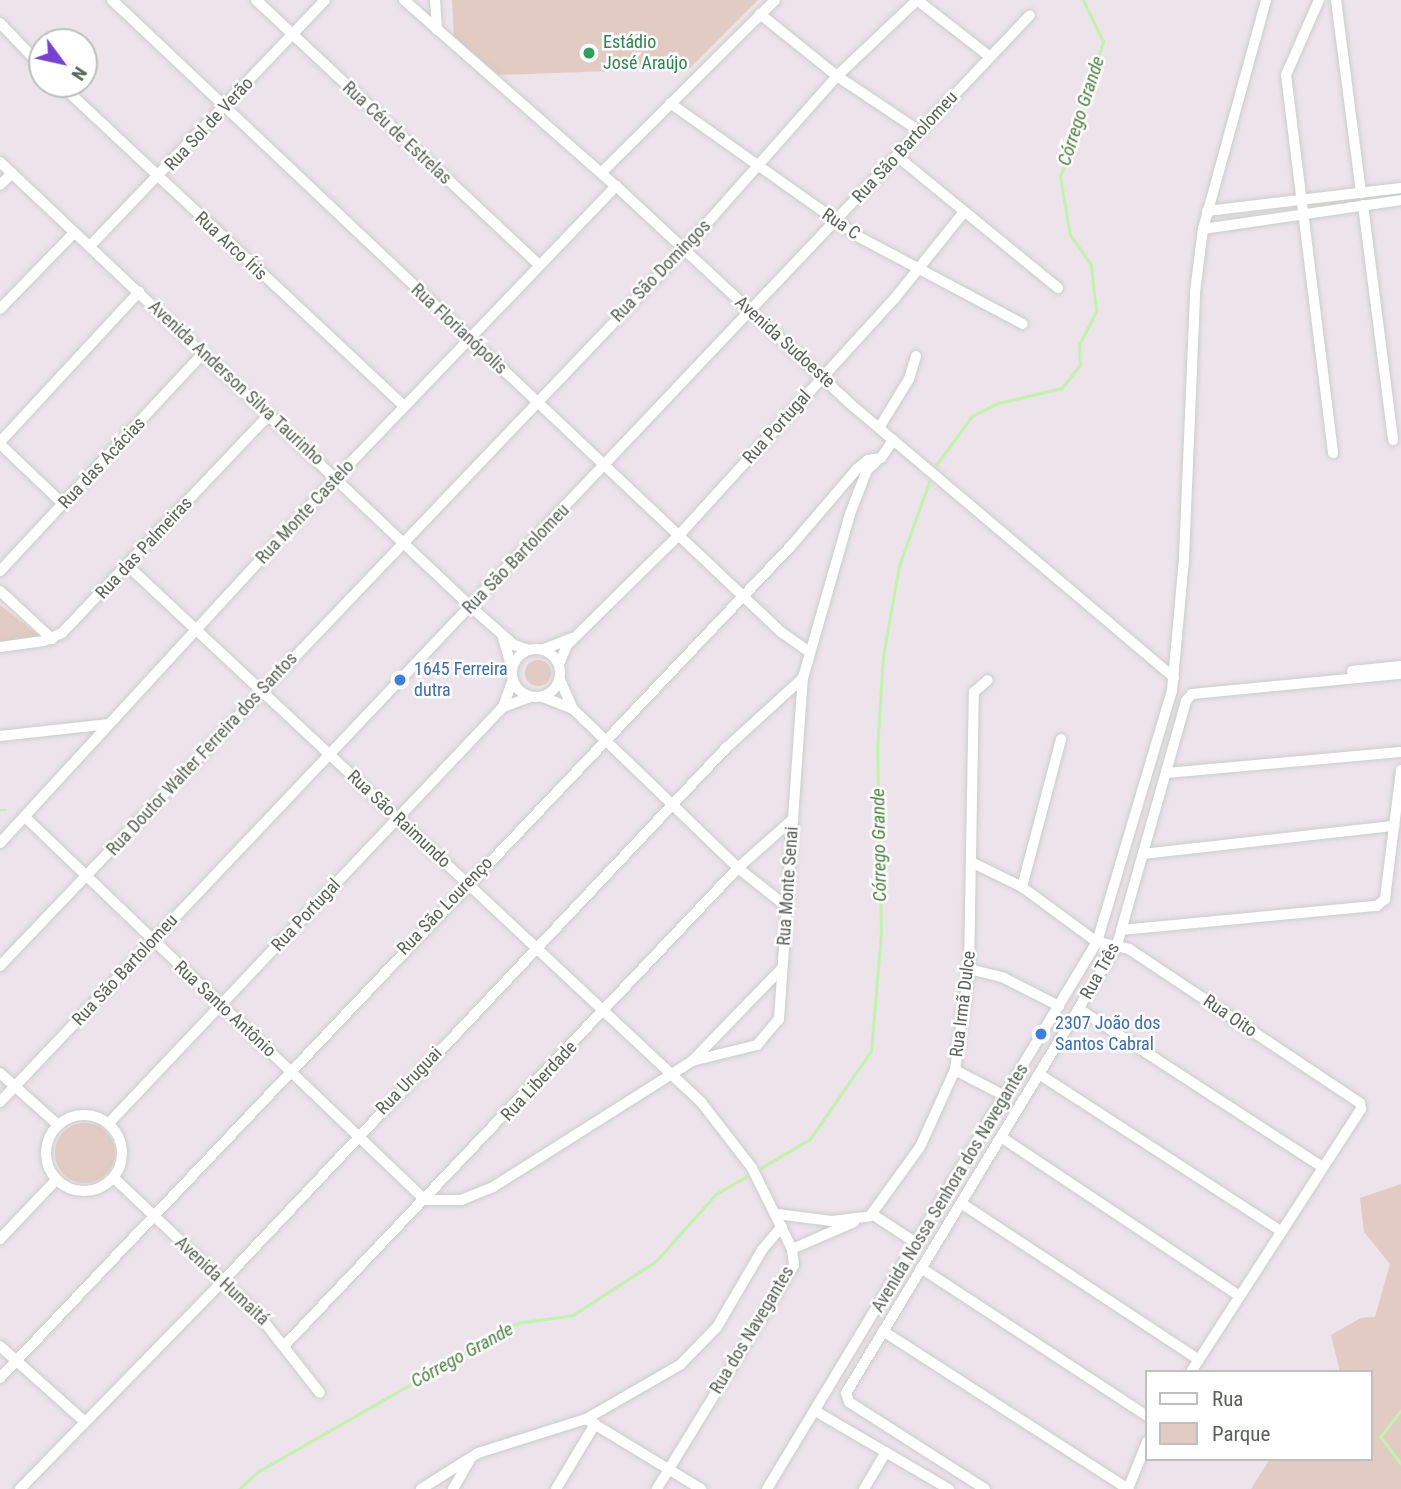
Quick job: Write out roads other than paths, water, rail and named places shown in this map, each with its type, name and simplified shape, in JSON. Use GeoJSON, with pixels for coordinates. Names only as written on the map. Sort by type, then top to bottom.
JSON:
{"type":"FeatureCollection","features":[{"type":"Feature","properties":{"kind":"street","name":"Rua Florianópolis"},"geometry":{"type":"LineString","coordinates":[[112,0],[605,467],[681,533],[781,632],[810,652]]}},
{"type":"Feature","properties":{"kind":"street","name":"Rua Céu de Estrelas"},"geometry":{"type":"LineString","coordinates":[[256,0],[539,265]]}},
{"type":"Feature","properties":{"kind":"street","name":"Rua Sol de Verão"},"geometry":{"type":"LineString","coordinates":[[90,246],[159,178],[325,0]]}},
{"type":"Feature","properties":{"kind":"street","name":"Avenida Sudoeste"},"geometry":{"type":"LineString","coordinates":[[404,0],[616,186],[879,428],[1174,677]]}},
{"type":"Feature","properties":{"kind":"street"},"geometry":{"type":"LineString","coordinates":[[435,0],[437,30]]}},
{"type":"Feature","properties":{"kind":"street"},"geometry":{"type":"LineString","coordinates":[[917,0],[989,55]]}},
{"type":"Feature","properties":{"kind":"street","name":"Rua São Domingos"},"geometry":{"type":"LineString","coordinates":[[404,542],[684,249],[757,163],[837,76],[917,0]]}},
{"type":"Feature","properties":{"kind":"street","name":"Avenida Nossa Senhora dos Navegantes"},"geometry":{"type":"LineString","coordinates":[[767,1489],[817,1412],[1097,942],[1172,691],[1184,558],[1195,292],[1203,229],[1266,0]]}},
{"type":"Feature","properties":{"kind":"street"},"geometry":{"type":"LineString","coordinates":[[1319,0],[1286,75],[1333,453]]}},
{"type":"Feature","properties":{"kind":"street"},"geometry":{"type":"LineString","coordinates":[[1336,0],[1361,193]]}},
{"type":"Feature","properties":{"kind":"street"},"geometry":{"type":"LineString","coordinates":[[601,173],[767,5],[837,76],[920,132]]}},
{"type":"Feature","properties":{"kind":"street","name":"Rua São Bartolomeu"},"geometry":{"type":"LineString","coordinates":[[0,1102],[605,467],[898,157],[989,55],[1030,15]]}},
{"type":"Feature","properties":{"kind":"street"},"geometry":{"type":"LineString","coordinates":[[0,23],[28,52]]}},
{"type":"Feature","properties":{"kind":"street","name":"Rua Arco Íris"},"geometry":{"type":"LineString","coordinates":[[75,98],[404,406]]}},
{"type":"Feature","properties":{"kind":"street","name":"Rua C"},"geometry":{"type":"LineString","coordinates":[[670,103],[836,222],[1023,324]]}},
{"type":"Feature","properties":{"kind":"street"},"geometry":{"type":"LineString","coordinates":[[898,157],[1058,288]]}},
{"type":"Feature","properties":{"kind":"street","name":"Avenida Anderson Silva Taurinho"},"geometry":{"type":"LineString","coordinates":[[0,162],[471,607],[502,634],[529,650]]}},
{"type":"Feature","properties":{"kind":"street"},"geometry":{"type":"LineString","coordinates":[[0,185],[12,173]]}},
{"type":"Feature","properties":{"kind":"street","name":"Rua Monte Castelo"},"geometry":{"type":"LineString","coordinates":[[0,843],[336,478],[616,186]]}},
{"type":"Feature","properties":{"kind":"street"},"geometry":{"type":"LineString","coordinates":[[1207,211],[1401,188]]}},
{"type":"Feature","properties":{"kind":"street"},"geometry":{"type":"LineString","coordinates":[[1203,229],[1401,200]]}},
{"type":"Feature","properties":{"kind":"street"},"geometry":{"type":"LineString","coordinates":[[1363,205],[1393,440]]}},
{"type":"Feature","properties":{"kind":"street","name":"Rua Portugal"},"geometry":{"type":"LineString","coordinates":[[559,664],[566,645],[581,634],[681,533],[920,268],[964,212]]}},
{"type":"Feature","properties":{"kind":"street"},"geometry":{"type":"LineString","coordinates":[[0,309],[75,232]]}},
{"type":"Feature","properties":{"kind":"street"},"geometry":{"type":"LineString","coordinates":[[63,504],[0,443],[139,292]]}},
{"type":"Feature","properties":{"kind":"street","name":"Rua das Acácias"},"geometry":{"type":"LineString","coordinates":[[0,571],[203,353]]}},
{"type":"Feature","properties":{"kind":"street"},"geometry":{"type":"LineString","coordinates":[[879,428],[909,379],[916,356]]}},
{"type":"Feature","properties":{"kind":"street","name":"Rua das Palmeiras"},"geometry":{"type":"LineString","coordinates":[[52,639],[128,566],[269,415]]}},
{"type":"Feature","properties":{"kind":"street","name":"Rua São Lourenço"},"geometry":{"type":"LineString","coordinates":[[0,1378],[467,883],[744,595],[857,469],[881,458],[893,440]]}},
{"type":"Feature","properties":{"kind":"street"},"geometry":{"type":"LineString","coordinates":[[810,652],[850,514],[867,470],[881,458]]}},
{"type":"Feature","properties":{"kind":"street","name":"Rua Doutor Walter Ferreira dos Santos"},"geometry":{"type":"LineString","coordinates":[[0,966],[404,542]]}},
{"type":"Feature","properties":{"kind":"street","name":"Rua São Raimundo"},"geometry":{"type":"LineString","coordinates":[[128,566],[668,1073]]}},
{"type":"Feature","properties":{"kind":"street"},"geometry":{"type":"LineString","coordinates":[[0,591],[52,639]]}},
{"type":"Feature","properties":{"kind":"street"},"geometry":{"type":"LineString","coordinates":[[502,634],[519,691],[573,709]]}},
{"type":"Feature","properties":{"kind":"street"},"geometry":{"type":"LineString","coordinates":[[503,707],[512,674],[529,650],[542,650],[581,634]]}},
{"type":"Feature","properties":{"kind":"street"},"geometry":{"type":"LineString","coordinates":[[0,647],[52,639]]}},
{"type":"Feature","properties":{"kind":"street"},"geometry":{"type":"LineString","coordinates":[[542,650],[559,664],[560,680],[573,709],[738,868],[786,906]]}},
{"type":"Feature","properties":{"kind":"street","name":"Rua Monte Senai"},"geometry":{"type":"LineString","coordinates":[[692,1061],[746,1050],[766,1038],[779,1020],[803,678],[810,652]]}},
{"type":"Feature","properties":{"kind":"street"},"geometry":{"type":"LineString","coordinates":[[1172,691],[1401,666]]}},
{"type":"Feature","properties":{"kind":"street","name":"Rua Três"},"geometry":{"type":"LineString","coordinates":[[985,1489],[849,1402],[847,1389],[1117,945],[1186,701],[1192,694],[1401,674]]}},
{"type":"Feature","properties":{"kind":"street","name":"Rua Uruguai"},"geometry":{"type":"LineString","coordinates":[[20,1489],[223,1281],[357,1135],[726,748],[803,678]]}},
{"type":"Feature","properties":{"kind":"street"},"geometry":{"type":"LineString","coordinates":[[503,707],[537,697],[560,680]]}},
{"type":"Feature","properties":{"kind":"street","name":"Rua Irmã Dulce"},"geometry":{"type":"LineString","coordinates":[[872,1214],[920,1147],[955,1070],[969,969],[974,692],[988,680]]}},
{"type":"Feature","properties":{"kind":"street","name":"Rua Portugal"},"geometry":{"type":"LineString","coordinates":[[109,1123],[503,707]]}},
{"type":"Feature","properties":{"kind":"street"},"geometry":{"type":"LineString","coordinates":[[0,736],[109,724]]}},
{"type":"Feature","properties":{"kind":"street"},"geometry":{"type":"LineString","coordinates":[[1022,887],[1061,739]]}},
{"type":"Feature","properties":{"kind":"street"},"geometry":{"type":"LineString","coordinates":[[1166,773],[1401,752]]}},
{"type":"Feature","properties":{"kind":"street"},"geometry":{"type":"LineString","coordinates":[[1121,930],[1377,906],[1385,899],[1401,770]]}},
{"type":"Feature","properties":{"kind":"street","name":"Rua Santo Antônio"},"geometry":{"type":"LineString","coordinates":[[25,817],[425,1200]]}},
{"type":"Feature","properties":{"kind":"street","name":"Rua Liberdade"},"geometry":{"type":"LineString","coordinates":[[286,1344],[738,868],[793,819]]}},
{"type":"Feature","properties":{"kind":"street"},"geometry":{"type":"LineString","coordinates":[[1143,854],[1394,826]]}},
{"type":"Feature","properties":{"kind":"street"},"geometry":{"type":"LineString","coordinates":[[971,862],[1022,887],[1097,942]]}},
{"type":"Feature","properties":{"kind":"street","name":"Rua Oito"},"geometry":{"type":"LineString","coordinates":[[1097,942],[1117,945],[1358,1102],[1361,1109],[1322,1167]]}},
{"type":"Feature","properties":{"kind":"street"},"geometry":{"type":"LineString","coordinates":[[425,1200],[461,1200],[493,1187],[668,1073],[692,1061],[782,968]]}},
{"type":"Feature","properties":{"kind":"street"},"geometry":{"type":"LineString","coordinates":[[969,969],[1004,978],[1059,1006]]}},
{"type":"Feature","properties":{"kind":"street"},"geometry":{"type":"LineString","coordinates":[[1079,1009],[1322,1167],[1192,1370]]}},
{"type":"Feature","properties":{"kind":"street"},"geometry":{"type":"LineString","coordinates":[[955,1070],[1005,1097]]}},
{"type":"Feature","properties":{"kind":"street"},"geometry":{"type":"LineString","coordinates":[[0,1073],[58,1125]]}},
{"type":"Feature","properties":{"kind":"street","name":"Rua dos Navegantes"},"geometry":{"type":"LineString","coordinates":[[657,1489],[791,1272],[793,1249],[777,1214],[727,1130],[668,1073]]}},
{"type":"Feature","properties":{"kind":"street"},"geometry":{"type":"LineString","coordinates":[[1039,1074],[1281,1231]]}},
{"type":"Feature","properties":{"kind":"street"},"geometry":{"type":"LineString","coordinates":[[77,1115],[109,1123],[122,1143],[120,1167],[114,1178],[85,1192],[56,1180],[46,1153],[58,1125],[77,1115]]}},
{"type":"Feature","properties":{"kind":"street"},"geometry":{"type":"LineString","coordinates":[[1001,1137],[1239,1296]]}},
{"type":"Feature","properties":{"kind":"street","name":"Avenida Humaitá"},"geometry":{"type":"LineString","coordinates":[[114,1178],[286,1344],[320,1393]]}},
{"type":"Feature","properties":{"kind":"street"},"geometry":{"type":"LineString","coordinates":[[0,1239],[56,1180]]}},
{"type":"Feature","properties":{"kind":"street"},"geometry":{"type":"LineString","coordinates":[[961,1203],[1199,1360]]}},
{"type":"Feature","properties":{"kind":"street"},"geometry":{"type":"LineString","coordinates":[[777,1214],[855,1221]]}},
{"type":"Feature","properties":{"kind":"street"},"geometry":{"type":"LineString","coordinates":[[793,1249],[872,1214],[916,1243]]}},
{"type":"Feature","properties":{"kind":"street"},"geometry":{"type":"LineString","coordinates":[[421,1489],[472,1457],[590,1422],[693,1354],[718,1327],[762,1250],[782,1226]]}},
{"type":"Feature","properties":{"kind":"street"},"geometry":{"type":"LineString","coordinates":[[921,1268],[1146,1415]]}},
{"type":"Feature","properties":{"kind":"street"},"geometry":{"type":"LineString","coordinates":[[883,1331],[1128,1489],[1146,1444]]}},
{"type":"Feature","properties":{"kind":"street"},"geometry":{"type":"LineString","coordinates":[[0,1346],[85,1422]]}},
{"type":"Feature","properties":{"kind":"street"},"geometry":{"type":"LineString","coordinates":[[817,1412],[944,1488]]}},
{"type":"Feature","properties":{"kind":"street"},"geometry":{"type":"LineString","coordinates":[[590,1422],[701,1489]]}},
{"type":"Feature","properties":{"kind":"street"},"geometry":{"type":"LineString","coordinates":[[556,1489],[590,1422]]}},
{"type":"Feature","properties":{"kind":"street"},"geometry":{"type":"LineString","coordinates":[[864,1489],[886,1452]]}},
{"type":"Feature","properties":{"kind":"street"},"geometry":{"type":"LineString","coordinates":[[453,1489],[472,1457]]}},
{"type":"Feature","properties":{"kind":"waterway","name":"Córrego Grande"},"geometry":{"type":"LineString","coordinates":[[936,465],[972,416],[998,403],[1062,388],[1080,365],[1079,345],[1096,312],[1091,265],[1070,235],[1060,177],[1103,42],[1083,0]]}},
{"type":"Feature","properties":{"kind":"waterway","name":"Córrego Grande"},"geometry":{"type":"LineString","coordinates":[[761,1168],[810,1139],[871,1051],[881,933],[877,749],[883,656],[899,566],[929,482]]}},
{"type":"Feature","properties":{"kind":"waterway"},"geometry":{"type":"LineString","coordinates":[[0,810],[6,810]]}},
{"type":"Feature","properties":{"kind":"waterway","name":"Córrego Grande"},"geometry":{"type":"LineString","coordinates":[[239,1489],[259,1471],[517,1323],[573,1315],[656,1261],[716,1194],[747,1176]]}},
{"type":"Feature","properties":{"kind":"waterway"},"geometry":{"type":"LineString","coordinates":[[1401,1411],[1381,1437],[1401,1464]]}},
{"type":"Feature","properties":{"kind":"place","name":"Estádio José Araújo"},"geometry":{"type":"Point","coordinates":[589,53]}},
{"type":"Feature","properties":{"kind":"place","name":"1645 Ferreira dutra"},"geometry":{"type":"Point","coordinates":[400,680]}},
{"type":"Feature","properties":{"kind":"place","name":"2307 João dos Santos Cabral"},"geometry":{"type":"Point","coordinates":[1041,1034]}}]}
